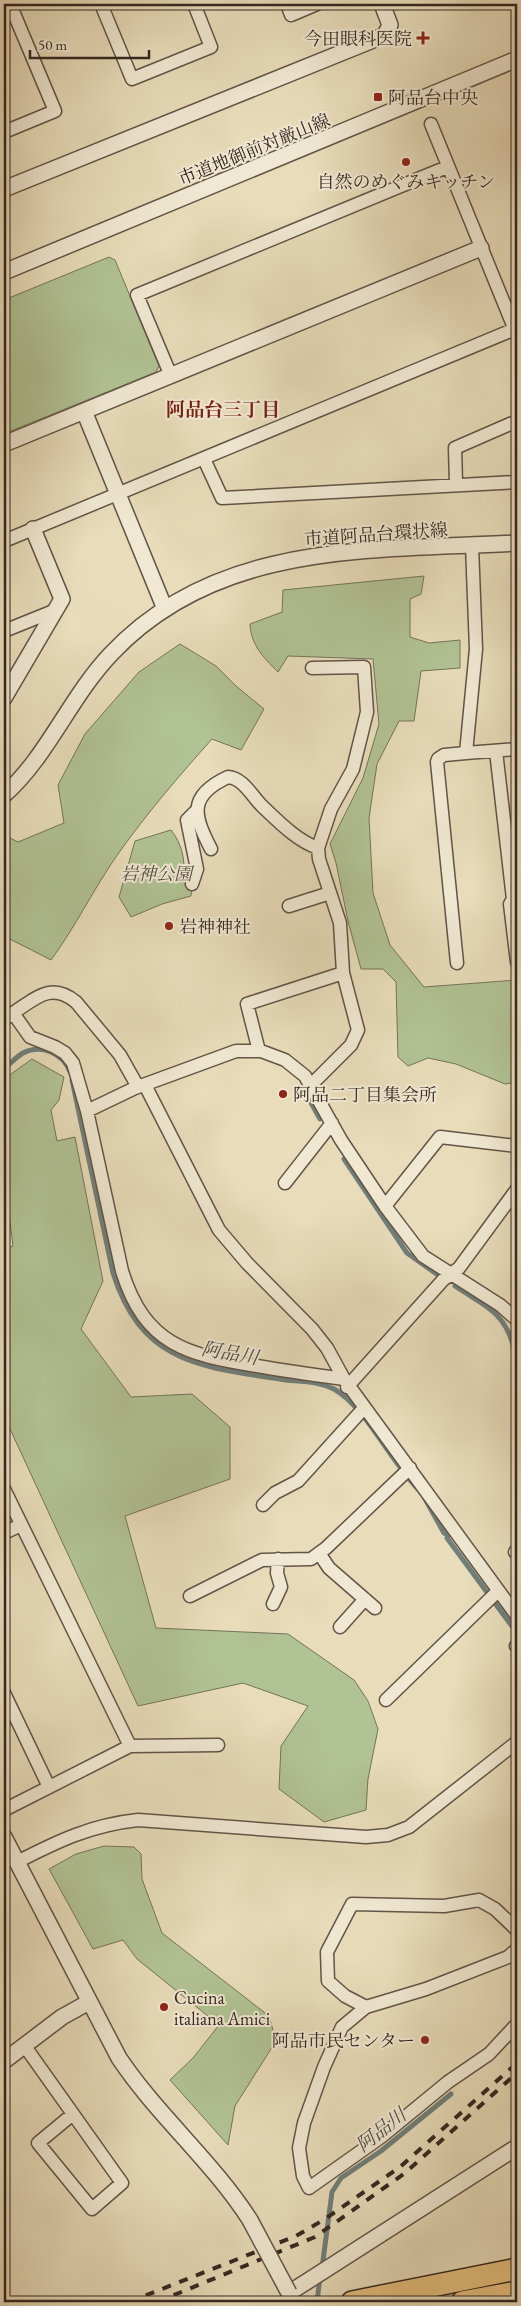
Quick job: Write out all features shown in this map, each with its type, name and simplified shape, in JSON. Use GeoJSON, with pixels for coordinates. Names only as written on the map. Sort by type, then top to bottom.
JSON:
{"type":"FeatureCollection","features":[{"type":"Feature","properties":{"kind":"highway"},"geometry":{"type":"LineString","coordinates":[[352,2302],[517,2269]]}},
{"type":"Feature","properties":{"kind":"highway"},"geometry":{"type":"LineString","coordinates":[[462,2302],[517,2292]]}},
{"type":"Feature","properties":{"kind":"street"},"geometry":{"type":"LineString","coordinates":[[4,132],[55,111],[10,4]]}},
{"type":"Feature","properties":{"kind":"street"},"geometry":{"type":"LineString","coordinates":[[101,4],[132,79],[211,47],[194,4]]}},
{"type":"Feature","properties":{"kind":"street"},"geometry":{"type":"LineString","coordinates":[[287,4],[291,15],[317,4]]}},
{"type":"Feature","properties":{"kind":"street"},"geometry":{"type":"LineString","coordinates":[[4,189],[383,36],[390,25],[387,5]]}},
{"type":"Feature","properties":{"kind":"street","name":"市道地御前対厳山線"},"geometry":{"type":"LineString","coordinates":[[4,272],[517,59]]}},
{"type":"Feature","properties":{"kind":"street"},"geometry":{"type":"LineString","coordinates":[[4,541],[118,492],[516,332],[431,124]]}},
{"type":"Feature","properties":{"kind":"street"},"geometry":{"type":"LineString","coordinates":[[171,376],[137,295],[447,167]]}},
{"type":"Feature","properties":{"kind":"street"},"geometry":{"type":"LineString","coordinates":[[4,444],[481,248]]}},
{"type":"Feature","properties":{"kind":"street"},"geometry":{"type":"LineString","coordinates":[[84,411],[166,609]]}},
{"type":"Feature","properties":{"kind":"street"},"geometry":{"type":"LineString","coordinates":[[456,484],[455,448],[517,421]]}},
{"type":"Feature","properties":{"kind":"street"},"geometry":{"type":"LineString","coordinates":[[204,458],[222,498],[517,482]]}},
{"type":"Feature","properties":{"kind":"street"},"geometry":{"type":"LineString","coordinates":[[4,698],[62,598],[33,529]]}},
{"type":"Feature","properties":{"kind":"street","name":"市道阿品台環状線"},"geometry":{"type":"LineString","coordinates":[[4,795],[26,773],[71,704],[98,668],[129,636],[166,609],[224,578],[261,566],[300,557],[339,552],[517,543]]}},
{"type":"Feature","properties":{"kind":"street"},"geometry":{"type":"LineString","coordinates":[[466,753],[476,654],[472,546]]}},
{"type":"Feature","properties":{"kind":"street"},"geometry":{"type":"LineString","coordinates":[[4,632],[56,610]]}},
{"type":"Feature","properties":{"kind":"street"},"geometry":{"type":"LineString","coordinates":[[311,1085],[356,1038],[357,1021],[343,973],[341,926],[319,859],[318,848],[331,809],[353,769],[367,704],[364,667],[312,668]]}},
{"type":"Feature","properties":{"kind":"street"},"geometry":{"type":"LineString","coordinates":[[457,963],[437,762],[444,755],[517,749]]}},
{"type":"Feature","properties":{"kind":"street"},"geometry":{"type":"LineString","coordinates":[[496,751],[513,899],[510,904],[516,962]]}},
{"type":"Feature","properties":{"kind":"street"},"geometry":{"type":"LineString","coordinates":[[211,849],[198,824],[196,811],[198,802],[205,793],[222,779],[234,778],[265,809],[301,840],[318,848]]}},
{"type":"Feature","properties":{"kind":"street"},"geometry":{"type":"LineString","coordinates":[[192,884],[197,869],[186,820],[196,811]]}},
{"type":"Feature","properties":{"kind":"street"},"geometry":{"type":"LineString","coordinates":[[289,906],[330,893]]}},
{"type":"Feature","properties":{"kind":"street"},"geometry":{"type":"LineString","coordinates":[[258,1051],[247,1004],[343,973]]}},
{"type":"Feature","properties":{"kind":"street"},"geometry":{"type":"LineString","coordinates":[[345,1383],[198,1355],[172,1342],[149,1323],[137,1307],[122,1271],[87,1111],[73,1063],[55,1047],[30,1037],[8,1016],[48,992],[68,995],[120,1055],[142,1086],[220,1230],[247,1263],[312,1329],[327,1348],[345,1383],[364,1408],[406,1472],[494,1596],[517,1616]]}},
{"type":"Feature","properties":{"kind":"street"},"geometry":{"type":"LineString","coordinates":[[87,1111],[142,1086],[224,1055],[236,1052],[258,1051],[285,1060],[296,1067],[311,1085],[328,1128],[423,1256],[446,1277],[517,1320]]}},
{"type":"Feature","properties":{"kind":"street"},"geometry":{"type":"LineString","coordinates":[[285,1183],[328,1128]]}},
{"type":"Feature","properties":{"kind":"street"},"geometry":{"type":"LineString","coordinates":[[385,1206],[440,1137],[517,1146]]}},
{"type":"Feature","properties":{"kind":"street"},"geometry":{"type":"LineString","coordinates":[[345,1383],[446,1277],[459,1268],[517,1189]]}},
{"type":"Feature","properties":{"kind":"street"},"geometry":{"type":"LineString","coordinates":[[263,1506],[276,1493],[298,1481],[364,1408]]}},
{"type":"Feature","properties":{"kind":"street"},"geometry":{"type":"LineString","coordinates":[[190,1596],[262,1560],[311,1558],[319,1553],[406,1472]]}},
{"type":"Feature","properties":{"kind":"street"},"geometry":{"type":"LineString","coordinates":[[4,1489],[130,1746]]}},
{"type":"Feature","properties":{"kind":"street"},"geometry":{"type":"LineString","coordinates":[[4,1533],[21,1525]]}},
{"type":"Feature","properties":{"kind":"street"},"geometry":{"type":"LineString","coordinates":[[319,1553],[329,1568],[370,1604],[340,1627]]}},
{"type":"Feature","properties":{"kind":"street"},"geometry":{"type":"LineString","coordinates":[[273,1604],[281,1586],[277,1573],[278,1559]]}},
{"type":"Feature","properties":{"kind":"street"},"geometry":{"type":"LineString","coordinates":[[386,1700],[494,1596]]}},
{"type":"Feature","properties":{"kind":"street"},"geometry":{"type":"LineString","coordinates":[[4,1693],[49,1787]]}},
{"type":"Feature","properties":{"kind":"street"},"geometry":{"type":"LineString","coordinates":[[17,1862],[78,1832],[111,1823],[138,1820],[366,1837],[388,1835],[404,1830],[418,1821],[517,1742]]}},
{"type":"Feature","properties":{"kind":"street"},"geometry":{"type":"LineString","coordinates":[[4,1810],[130,1746],[218,1745]]}},
{"type":"Feature","properties":{"kind":"street"},"geometry":{"type":"LineString","coordinates":[[4,1837],[89,2002],[128,2072],[214,2170],[250,2220],[291,2298],[515,2149]]}},
{"type":"Feature","properties":{"kind":"street"},"geometry":{"type":"LineString","coordinates":[[366,2008],[345,1996],[328,1980],[327,1952],[352,1904],[444,1906],[479,1900],[495,1909],[517,1930]]}},
{"type":"Feature","properties":{"kind":"street"},"geometry":{"type":"LineString","coordinates":[[517,1949],[508,1957],[426,1989],[366,2008],[342,2028],[324,2067],[304,2123],[299,2148],[303,2176],[309,2188],[381,2137],[448,2082],[489,2054],[517,2024]]}},
{"type":"Feature","properties":{"kind":"street"},"geometry":{"type":"LineString","coordinates":[[4,2061],[62,2017],[89,2002]]}},
{"type":"Feature","properties":{"kind":"street"},"geometry":{"type":"LineString","coordinates":[[24,2045],[73,2114],[122,2183],[92,2210],[38,2143],[73,2114]]}},
{"type":"Feature","properties":{"kind":"green space"},"geometry":{"type":"Polygon","coordinates":[[[109,257],[115,260],[159,366],[156,372],[6,433],[4,432],[4,300],[109,257]]]}},
{"type":"Feature","properties":{"kind":"green space"},"geometry":{"type":"Polygon","coordinates":[[[424,576],[421,594],[410,599],[410,637],[429,643],[460,640],[460,668],[421,671],[414,721],[399,721],[377,764],[369,818],[373,893],[390,945],[424,987],[517,980],[517,1082],[505,1084],[456,1064],[428,1058],[408,1066],[398,1057],[396,982],[383,969],[361,969],[330,844],[363,778],[379,724],[373,659],[288,656],[278,672],[267,661],[255,644],[251,631],[250,624],[282,612],[283,590],[424,576]]]}},
{"type":"Feature","properties":{"kind":"green space"},"geometry":{"type":"Polygon","coordinates":[[[180,644],[216,666],[236,686],[264,709],[241,750],[212,739],[175,781],[118,854],[51,960],[4,936],[4,835],[18,842],[64,823],[58,785],[85,734],[139,672],[180,644]]]}},
{"type":"Feature","properties":{"kind":"green space","name":"岩神公園"},"geometry":{"type":"Polygon","coordinates":[[[171,830],[182,852],[184,877],[192,884],[191,896],[162,904],[131,917],[119,897],[135,841],[171,830]]]}},
{"type":"Feature","properties":{"kind":"green space"},"geometry":{"type":"Polygon","coordinates":[[[32,1059],[64,1077],[59,1100],[51,1110],[57,1141],[75,1137],[103,1281],[81,1329],[131,1397],[192,1394],[230,1427],[230,1479],[125,1516],[156,1628],[288,1634],[354,1680],[368,1701],[378,1729],[368,1779],[366,1810],[324,1822],[279,1789],[281,1746],[308,1706],[243,1683],[138,1706],[11,1431],[4,1415],[4,1249],[13,1246],[8,1207],[4,1201],[4,1079],[32,1059]]]}},
{"type":"Feature","properties":{"kind":"green space"},"geometry":{"type":"Polygon","coordinates":[[[104,1846],[134,1847],[141,1854],[142,1879],[162,1933],[269,2016],[276,2041],[235,2106],[228,2145],[170,2080],[193,2058],[219,2025],[137,1959],[123,1940],[93,1949],[49,1869],[76,1854],[104,1846]]]}},
{"type":"Feature","properties":{"kind":"waterway","name":"阿品川"},"geometry":{"type":"LineString","coordinates":[[4,1069],[23,1053],[30,1050],[44,1050],[57,1055],[67,1065],[70,1072]]}},
{"type":"Feature","properties":{"kind":"waterway","name":"阿品川"},"geometry":{"type":"LineString","coordinates":[[72,1080],[113,1273],[125,1303],[141,1327],[159,1344],[179,1356],[202,1365],[228,1371],[316,1383],[334,1389],[346,1397],[368,1422],[398,1465],[419,1490]]}},
{"type":"Feature","properties":{"kind":"waterway"},"geometry":{"type":"LineString","coordinates":[[304,1090],[320,1119]]}},
{"type":"Feature","properties":{"kind":"waterway"},"geometry":{"type":"LineString","coordinates":[[344,1159],[407,1253],[438,1275]]}},
{"type":"Feature","properties":{"kind":"waterway"},"geometry":{"type":"LineString","coordinates":[[455,1286],[491,1310],[504,1324],[513,1345],[517,1371]]}},
{"type":"Feature","properties":{"kind":"waterway","name":"阿品川"},"geometry":{"type":"LineString","coordinates":[[424,1497],[444,1533],[448,1535],[447,1538],[517,1633]]}},
{"type":"Feature","properties":{"kind":"waterway","name":"阿品川"},"geometry":{"type":"LineString","coordinates":[[322,2268],[332,2192],[341,2178],[381,2151],[451,2094]]}},
{"type":"Feature","properties":{"kind":"waterway"},"geometry":{"type":"LineString","coordinates":[[317,2302],[320,2277]]}},
{"type":"Feature","properties":{"kind":"railway"},"geometry":{"type":"LineString","coordinates":[[129,2302],[296,2236],[325,2219],[400,2167],[517,2063]]}},
{"type":"Feature","properties":{"kind":"railway"},"geometry":{"type":"LineString","coordinates":[[157,2302],[315,2237],[405,2173],[517,2073]]}},
{"type":"Feature","properties":{"kind":"place","name":"今田眼科医院"},"geometry":{"type":"Point","coordinates":[423,38]}},
{"type":"Feature","properties":{"kind":"place","name":"阿品台中央"},"geometry":{"type":"Point","coordinates":[378,97]}},
{"type":"Feature","properties":{"kind":"place","name":"自然のめぐみキッチン"},"geometry":{"type":"Point","coordinates":[406,162]}},
{"type":"Feature","properties":{"kind":"place","name":"岩神神社"},"geometry":{"type":"Point","coordinates":[169,926]}},
{"type":"Feature","properties":{"kind":"place","name":"阿品二丁目集会所"},"geometry":{"type":"Point","coordinates":[283,1094]}},
{"type":"Feature","properties":{"kind":"place","name":"Cucina italiana Amici"},"geometry":{"type":"Point","coordinates":[164,2007]}},
{"type":"Feature","properties":{"kind":"place","name":"阿品市民センター"},"geometry":{"type":"Point","coordinates":[425,2040]}},
{"type":"Feature","properties":{"kind":"district","name":"阿品台三丁目"},"geometry":{"type":"Point","coordinates":[223,409]}}]}
